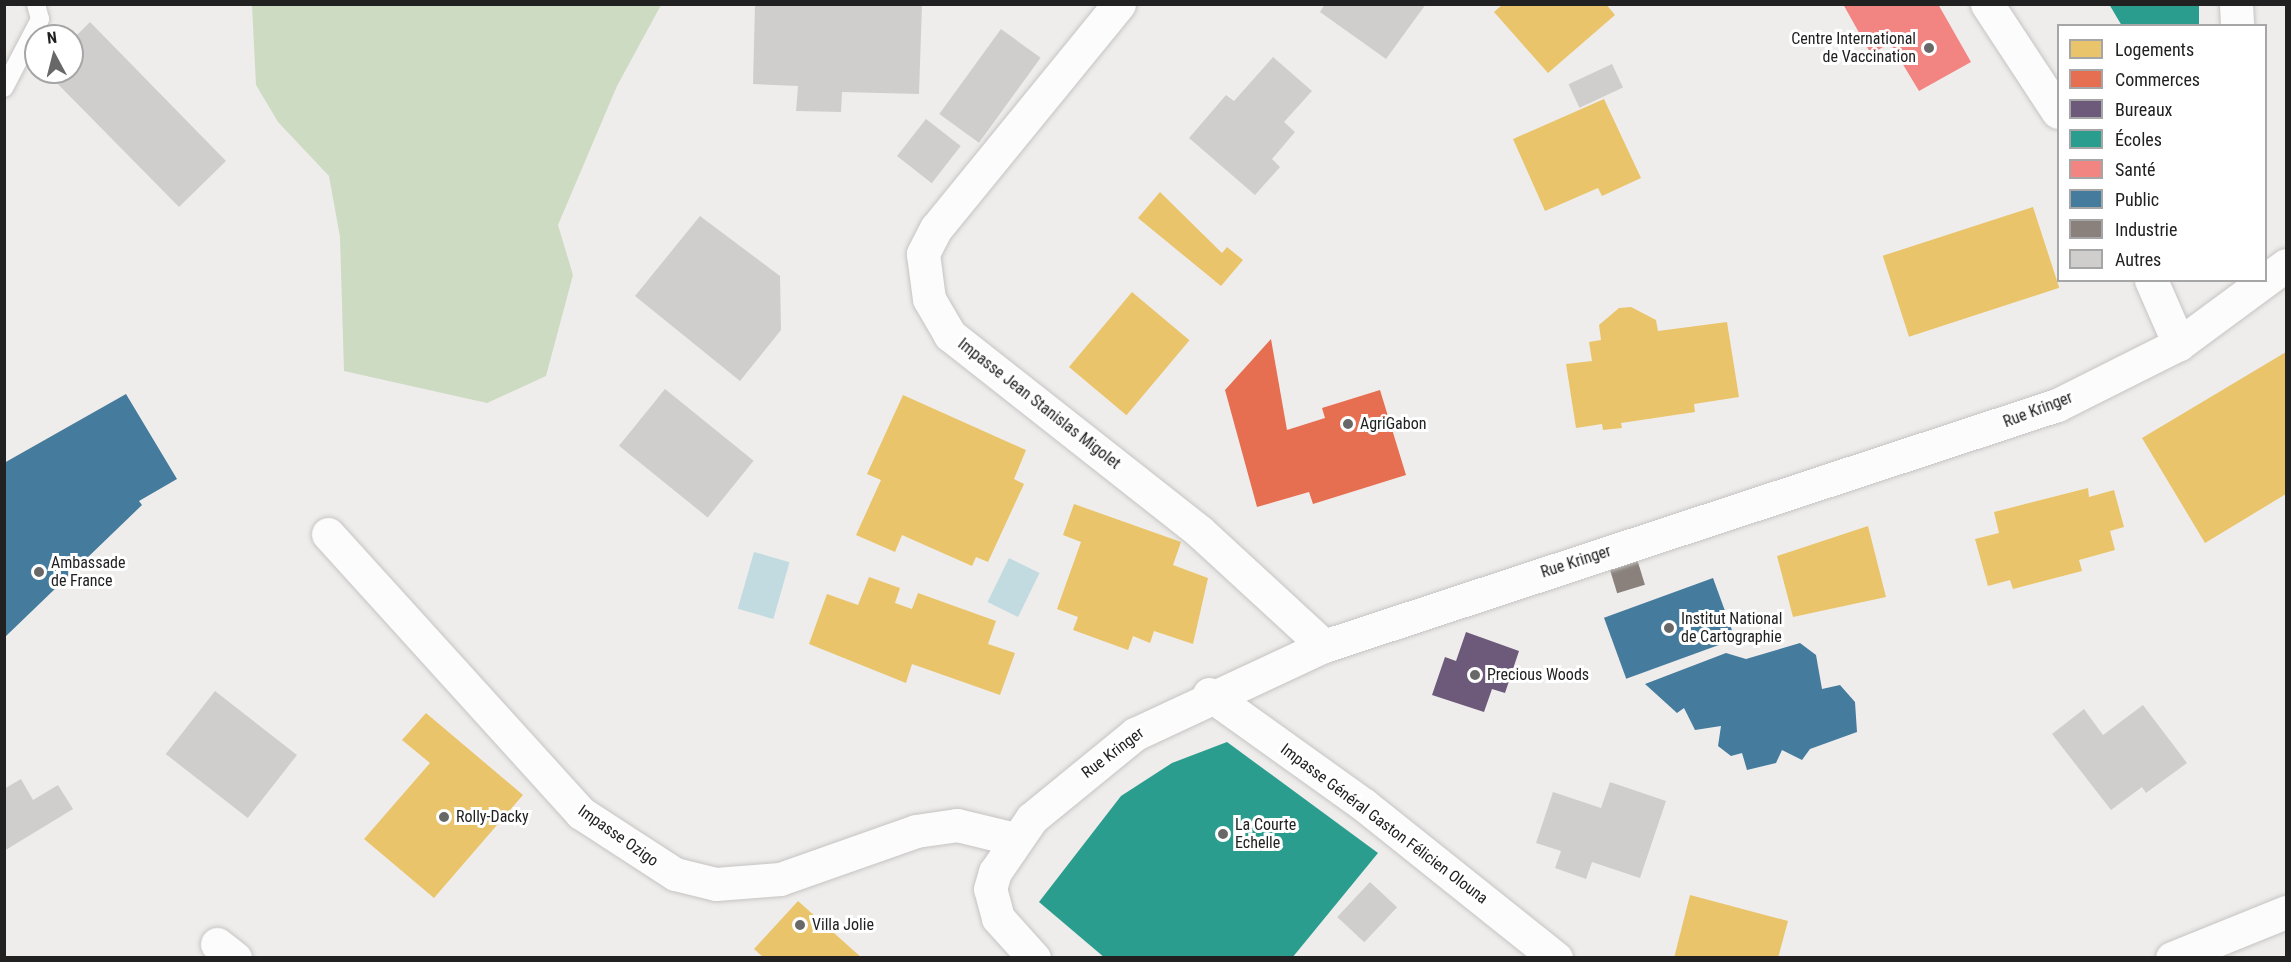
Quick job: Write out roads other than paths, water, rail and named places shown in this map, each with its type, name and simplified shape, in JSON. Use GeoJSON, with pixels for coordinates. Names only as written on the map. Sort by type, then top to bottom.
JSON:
{"type":"FeatureCollection","features":[{"type":"Feature","properties":{"kind":"street","name":"Impasse Jean Stanislas Migolet"},"geometry":{"type":"LineString","coordinates":[[1119,4],[936,228],[923,254],[929,299],[950,335],[1199,531],[1324,646]]}},
{"type":"Feature","properties":{"kind":"street"},"geometry":{"type":"LineString","coordinates":[[1987,4],[2057,110]]}},
{"type":"Feature","properties":{"kind":"street"},"geometry":{"type":"LineString","coordinates":[[2236,4],[2237,24]]}},
{"type":"Feature","properties":{"kind":"street","name":"Rue Kringer"},"geometry":{"type":"LineString","coordinates":[[2267,277],[2286,265]]}},
{"type":"Feature","properties":{"kind":"street"},"geometry":{"type":"LineString","coordinates":[[2152,282],[2179,344]]}},
{"type":"Feature","properties":{"kind":"street","name":"Rue Kringer"},"geometry":{"type":"LineString","coordinates":[[1034,957],[1009,934],[993,906],[995,872],[1015,840],[1135,734],[1209,694],[1324,646],[2057,405],[2179,344],[2249,288]]}},
{"type":"Feature","properties":{"kind":"street","name":"Impasse Ozigo"},"geometry":{"type":"LineString","coordinates":[[328,534],[581,813],[675,874],[716,884],[780,879],[916,831],[957,825],[1015,840]]}},
{"type":"Feature","properties":{"kind":"street","name":"Impasse Général Gaston Félicien Olouna"},"geometry":{"type":"LineString","coordinates":[[1209,694],[1364,806],[1556,957]]}},
{"type":"Feature","properties":{"kind":"street"},"geometry":{"type":"LineString","coordinates":[[2172,957],[2286,912]]}},
{"type":"Feature","properties":{"kind":"lane"},"geometry":{"type":"LineString","coordinates":[[4,88],[40,19],[36,4]]}},
{"type":"Feature","properties":{"kind":"water"},"geometry":{"type":"Polygon","coordinates":[[[754,552],[790,562],[773,619],[738,609],[754,552]]]}},
{"type":"Feature","properties":{"kind":"water"},"geometry":{"type":"Polygon","coordinates":[[[1009,558],[1040,573],[1018,617],[988,602],[1009,558]]]}},
{"type":"Feature","properties":{"kind":"place","name":"Centre International de Vaccination"},"geometry":{"type":"Point","coordinates":[1929,48]}},
{"type":"Feature","properties":{"kind":"place","name":"AgriGabon"},"geometry":{"type":"Point","coordinates":[1348,424]}},
{"type":"Feature","properties":{"kind":"place","name":"Ambassade de France"},"geometry":{"type":"Point","coordinates":[39,572]}},
{"type":"Feature","properties":{"kind":"place","name":"Institut National de Cartographie"},"geometry":{"type":"Point","coordinates":[1669,628]}},
{"type":"Feature","properties":{"kind":"place","name":"Precious Woods"},"geometry":{"type":"Point","coordinates":[1475,675]}},
{"type":"Feature","properties":{"kind":"place","name":"Rolly-Dacky"},"geometry":{"type":"Point","coordinates":[444,817]}},
{"type":"Feature","properties":{"kind":"place","name":"La Courte Echelle"},"geometry":{"type":"Point","coordinates":[1223,834]}},
{"type":"Feature","properties":{"kind":"place","name":"Villa Jolie"},"geometry":{"type":"Point","coordinates":[800,925]}}]}
